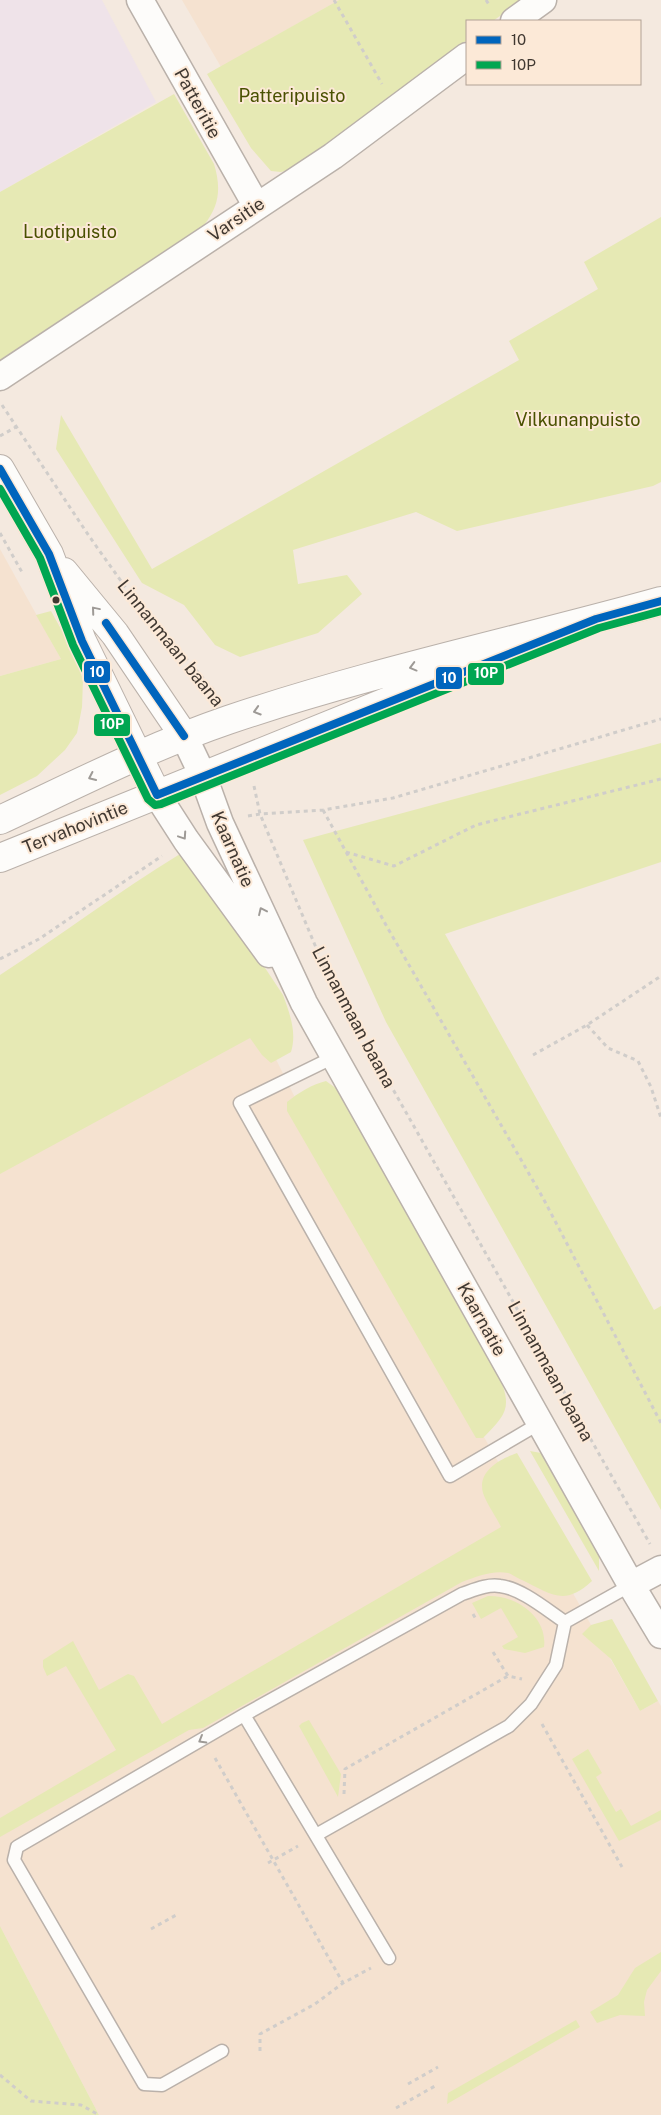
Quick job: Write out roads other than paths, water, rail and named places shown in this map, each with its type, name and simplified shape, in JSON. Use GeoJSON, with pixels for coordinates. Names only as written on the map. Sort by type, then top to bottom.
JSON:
{"type":"FeatureCollection","features":[{"type":"Feature","properties":{"kind":"main road","name":"Kaarnatie"},"geometry":{"type":"LineString","coordinates":[[0,469],[49,554],[82,641],[157,795]]}},
{"type":"Feature","properties":{"kind":"main road","name":"Kaarnatie"},"geometry":{"type":"LineString","coordinates":[[49,554],[116,634],[184,736]]}},
{"type":"Feature","properties":{"kind":"main road","name":"Tervahovintie"},"geometry":{"type":"LineString","coordinates":[[0,820],[137,756],[229,720],[355,682],[661,601]]}},
{"type":"Feature","properties":{"kind":"main road","name":"Tervahovintie"},"geometry":{"type":"LineString","coordinates":[[0,858],[596,619]]}},
{"type":"Feature","properties":{"kind":"street","name":"Patteritie"},"geometry":{"type":"LineString","coordinates":[[140,0],[256,205]]}},
{"type":"Feature","properties":{"kind":"street"},"geometry":{"type":"LineString","coordinates":[[515,20],[543,0]]}},
{"type":"Feature","properties":{"kind":"street","name":"Varsitie"},"geometry":{"type":"LineString","coordinates":[[0,377],[256,205],[333,156],[466,57]]}},
{"type":"Feature","properties":{"kind":"street","name":"Kaarnatie"},"geometry":{"type":"LineString","coordinates":[[184,736],[203,776],[220,823],[304,1003],[631,1585],[661,1635]]}},
{"type":"Feature","properties":{"kind":"street","name":"Kaarnatie"},"geometry":{"type":"LineString","coordinates":[[157,795],[186,840],[304,1003]]}},
{"type":"Feature","properties":{"kind":"street"},"geometry":{"type":"LineString","coordinates":[[631,1585],[656,1558]]}},
{"type":"Feature","properties":{"kind":"lane"},"geometry":{"type":"LineString","coordinates":[[334,1057],[240,1104],[450,1476],[540,1423]]}},
{"type":"Feature","properties":{"kind":"lane"},"geometry":{"type":"LineString","coordinates":[[316,1836],[509,1726],[530,1704],[556,1665],[565,1622],[631,1585]]}},
{"type":"Feature","properties":{"kind":"lane"},"geometry":{"type":"LineString","coordinates":[[222,2051],[162,2085],[144,2084],[14,1860],[17,1847],[244,1715],[462,1594],[481,1587],[499,1586],[512,1589],[565,1622]]}},
{"type":"Feature","properties":{"kind":"lane"},"geometry":{"type":"LineString","coordinates":[[244,1715],[389,1958]]}},
{"type":"Feature","properties":{"kind":"park label","name":"Patteripuisto"},"geometry":{"type":"Point","coordinates":[292,95]}},
{"type":"Feature","properties":{"kind":"park label","name":"Luotipuisto"},"geometry":{"type":"Point","coordinates":[70,231]}},
{"type":"Feature","properties":{"kind":"park label","name":"Vilkunanpuisto"},"geometry":{"type":"Point","coordinates":[578,419]}}]}
